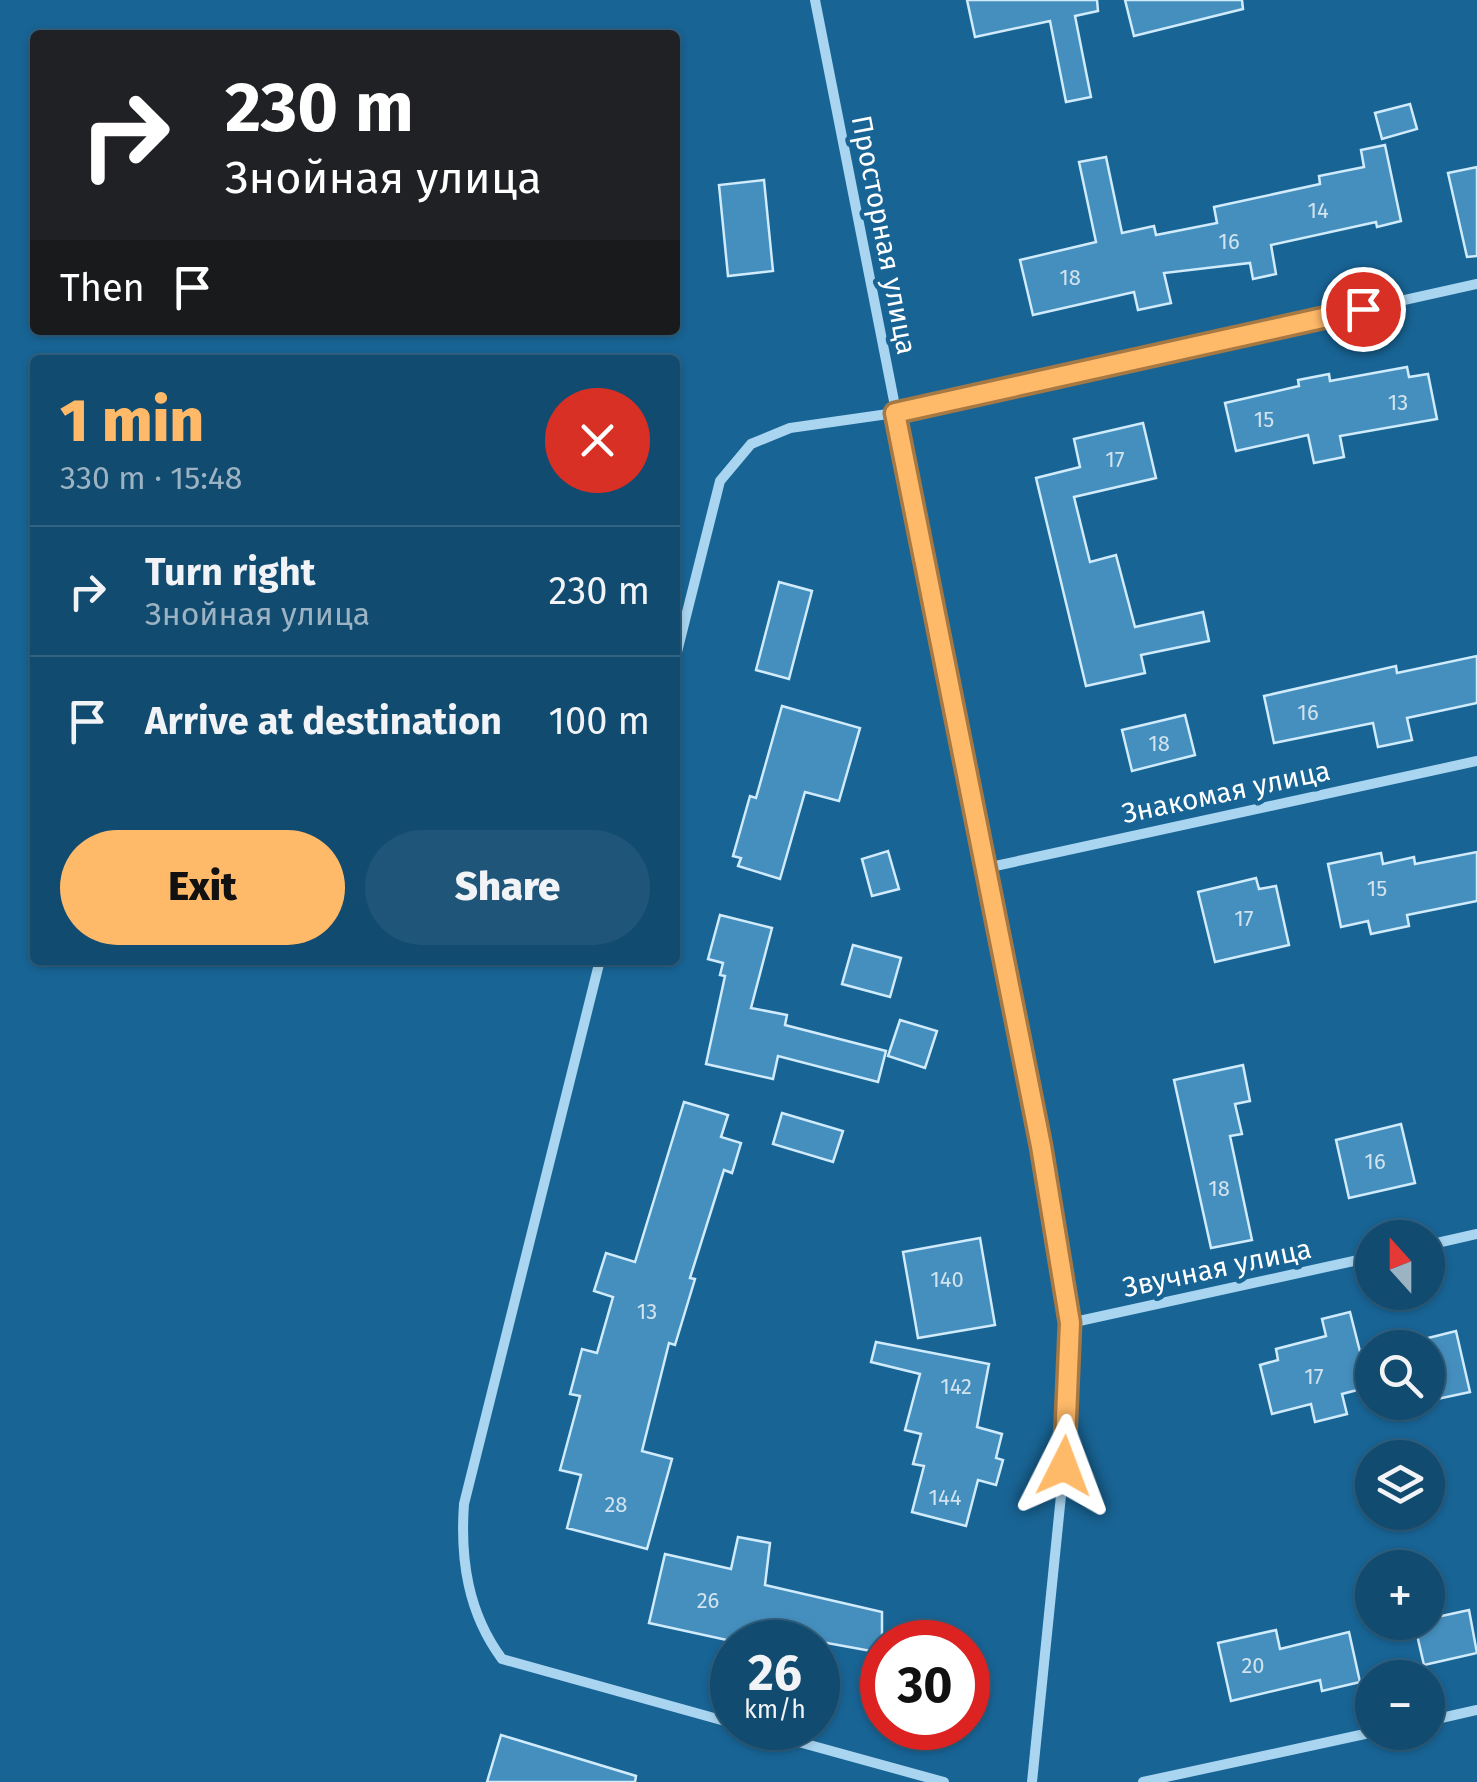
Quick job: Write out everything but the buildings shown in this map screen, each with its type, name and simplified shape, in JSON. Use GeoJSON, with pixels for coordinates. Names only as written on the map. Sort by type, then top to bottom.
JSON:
{"type":"FeatureCollection","features":[{"type":"Feature","properties":{"kind":"street","name":"Просторная улица"},"geometry":{"type":"LineString","coordinates":[[815,0],[1041,1146],[1070,1323],[1064,1466],[1032,1782]]}},
{"type":"Feature","properties":{"kind":"street"},"geometry":{"type":"LineString","coordinates":[[680,640],[720,481],[751,444],[790,428],[895,413],[1477,284]]}},
{"type":"Feature","properties":{"kind":"street","name":"Знакомая улица"},"geometry":{"type":"LineString","coordinates":[[986,868],[1477,760]]}},
{"type":"Feature","properties":{"kind":"street"},"geometry":{"type":"LineString","coordinates":[[599,965],[464,1504],[460,1550],[482,1632],[502,1659],[710,1717]]}},
{"type":"Feature","properties":{"kind":"street"},"geometry":{"type":"LineString","coordinates":[[1445,1241],[1477,1234]]}},
{"type":"Feature","properties":{"kind":"street","name":"Звучная улица"},"geometry":{"type":"LineString","coordinates":[[1070,1323],[1355,1261]]}},
{"type":"Feature","properties":{"kind":"street"},"geometry":{"type":"LineString","coordinates":[[1445,1717],[1477,1710]]}},
{"type":"Feature","properties":{"kind":"street"},"geometry":{"type":"LineString","coordinates":[[1144,1782],[1355,1736]]}},
{"type":"Feature","properties":{"kind":"street"},"geometry":{"type":"LineString","coordinates":[[828,1750],[944,1782]]}},
{"type":"Feature","properties":{"kind":"route"},"geometry":{"type":"LineString","coordinates":[[1064,1466],[1070,1323],[1041,1146],[895,413],[1363,309]]}}]}
